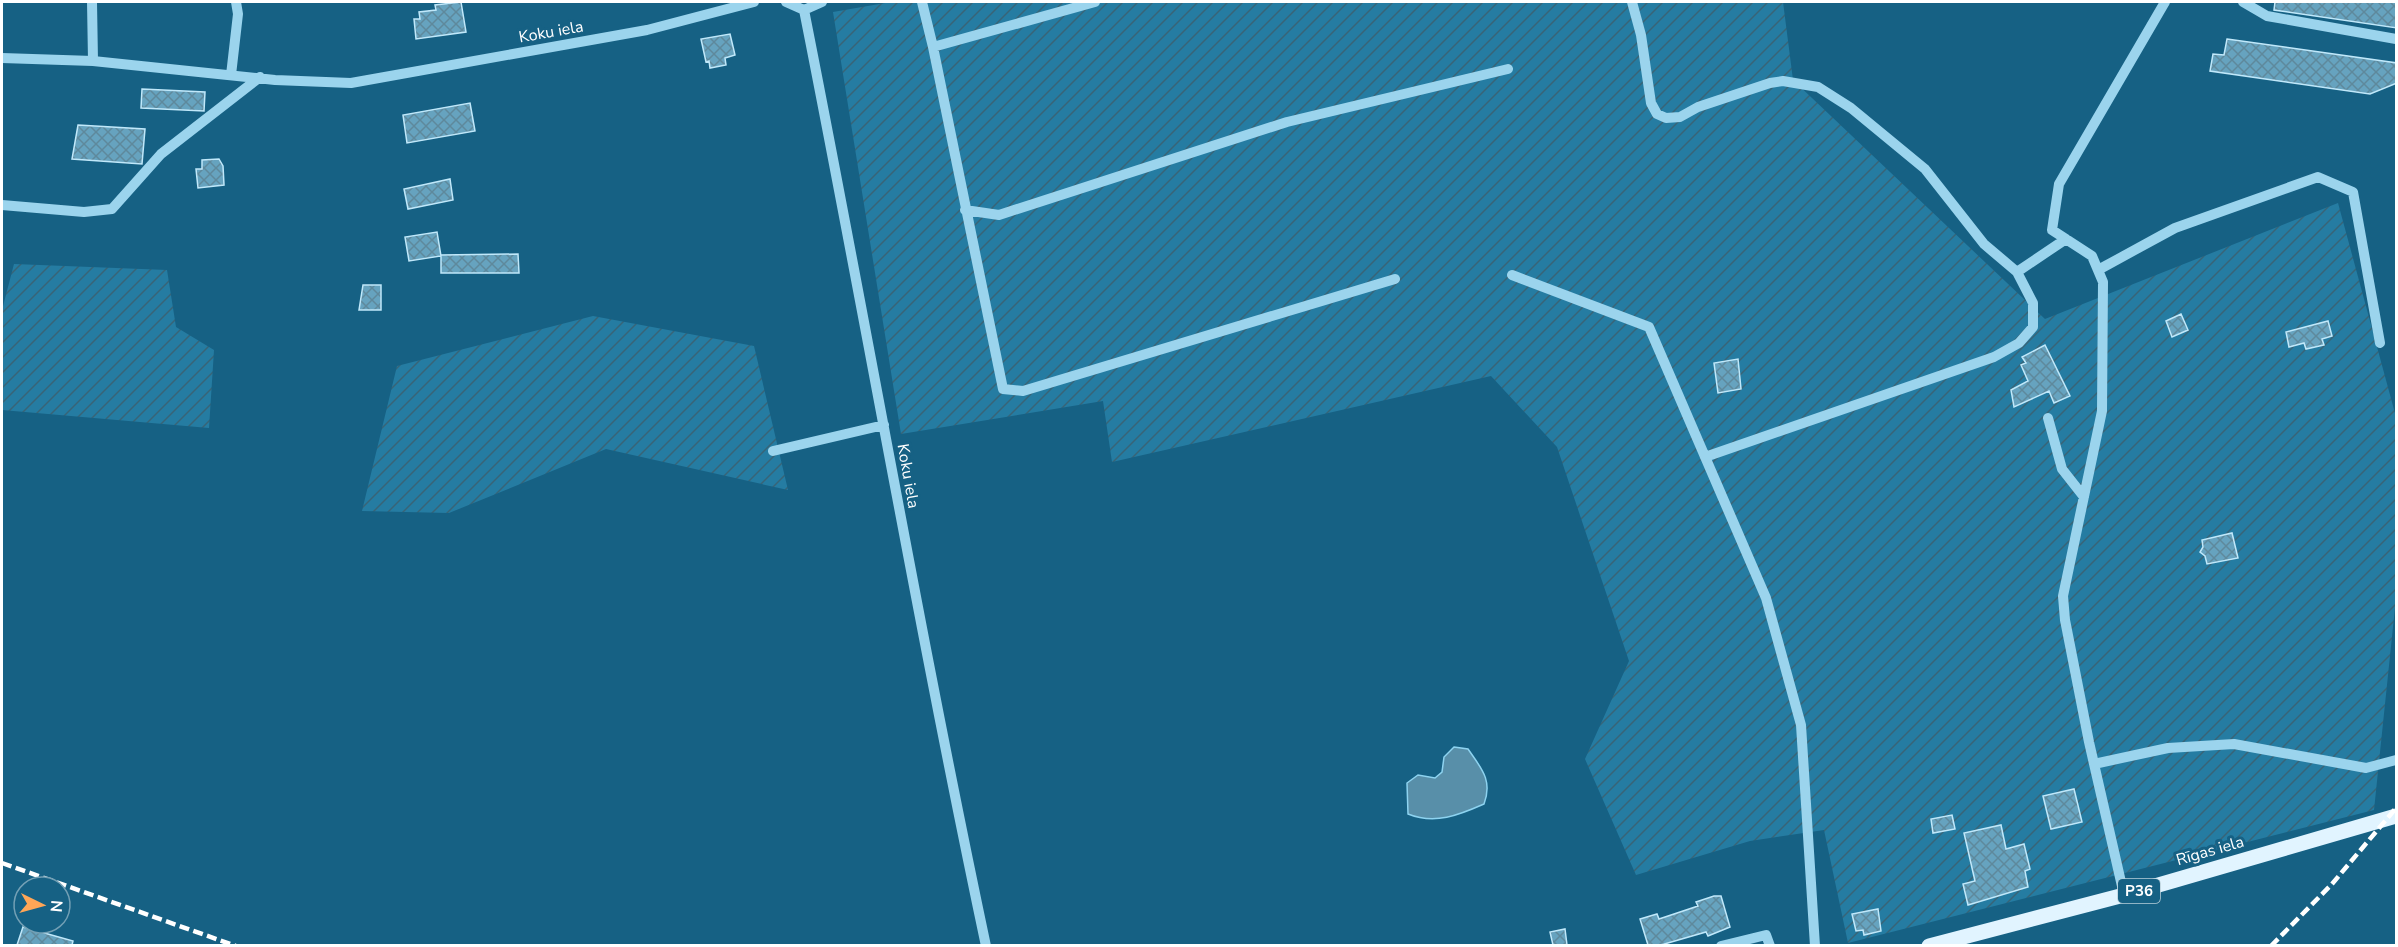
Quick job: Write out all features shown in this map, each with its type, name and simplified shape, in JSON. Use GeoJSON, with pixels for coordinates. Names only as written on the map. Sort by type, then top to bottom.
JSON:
{"type":"FeatureCollection","features":[{"type":"Feature","properties":{"kind":"main road","name":"Rīgas iela"},"geometry":{"type":"LineString","coordinates":[[1929,945],[2124,895],[2397,816]]}},
{"type":"Feature","properties":{"kind":"street"},"geometry":{"type":"LineString","coordinates":[[92,2],[93,61]]}},
{"type":"Feature","properties":{"kind":"street"},"geometry":{"type":"LineString","coordinates":[[231,75],[238,14],[236,2]]}},
{"type":"Feature","properties":{"kind":"street","name":"Koku iela"},"geometry":{"type":"LineString","coordinates":[[2,57],[93,61],[231,75],[351,83],[647,30],[754,2]]}},
{"type":"Feature","properties":{"kind":"street"},"geometry":{"type":"LineString","coordinates":[[786,2],[804,10],[822,2]]}},
{"type":"Feature","properties":{"kind":"street"},"geometry":{"type":"LineString","coordinates":[[922,2],[1003,389],[1023,391],[1395,279]]}},
{"type":"Feature","properties":{"kind":"street"},"geometry":{"type":"LineString","coordinates":[[933,47],[1095,2]]}},
{"type":"Feature","properties":{"kind":"street"},"geometry":{"type":"LineString","coordinates":[[1632,2],[1641,35],[1651,103],[1657,114],[1666,118],[1680,117],[1698,108],[1770,83],[1783,81],[1818,87],[1851,108],[1925,169],[1984,244],[2017,272],[2033,303],[2033,327],[2019,343],[1994,357],[1705,457]]}},
{"type":"Feature","properties":{"kind":"street"},"geometry":{"type":"LineString","coordinates":[[2124,895],[2094,764],[2065,620],[2063,596],[2102,411],[2103,282],[2092,256],[2052,230],[2059,184],[2165,2]]}},
{"type":"Feature","properties":{"kind":"street"},"geometry":{"type":"LineString","coordinates":[[2243,2],[2266,16],[2397,39]]}},
{"type":"Feature","properties":{"kind":"street","name":"Koku iela"},"geometry":{"type":"LineString","coordinates":[[804,10],[912,581],[986,945]]}},
{"type":"Feature","properties":{"kind":"street"},"geometry":{"type":"LineString","coordinates":[[965,210],[999,215],[1287,122],[1509,69]]}},
{"type":"Feature","properties":{"kind":"street"},"geometry":{"type":"LineString","coordinates":[[2,205],[84,212],[112,209],[161,154],[260,77]]}},
{"type":"Feature","properties":{"kind":"street"},"geometry":{"type":"LineString","coordinates":[[2098,270],[2175,228],[2318,177],[2353,192],[2380,343]]}},
{"type":"Feature","properties":{"kind":"street"},"geometry":{"type":"LineString","coordinates":[[2017,272],[2066,239]]}},
{"type":"Feature","properties":{"kind":"street"},"geometry":{"type":"LineString","coordinates":[[1512,275],[1649,327],[1766,598],[1801,725],[1815,945]]}},
{"type":"Feature","properties":{"kind":"street"},"geometry":{"type":"LineString","coordinates":[[2048,418],[2062,469],[2084,497]]}},
{"type":"Feature","properties":{"kind":"street"},"geometry":{"type":"LineString","coordinates":[[773,451],[884,425]]}},
{"type":"Feature","properties":{"kind":"street"},"geometry":{"type":"LineString","coordinates":[[2094,764],[2168,748],[2234,744],[2367,768],[2397,760]]}},
{"type":"Feature","properties":{"kind":"street"},"geometry":{"type":"LineString","coordinates":[[1721,945],[1766,935],[1770,945]]}},
{"type":"Feature","properties":{"kind":"shaded area"},"geometry":{"type":"Polygon","coordinates":[[[891,2],[1783,2],[1793,80],[2045,319],[2338,203],[2396,417],[2396,598],[2374,810],[1848,943],[1824,830],[1750,841],[1636,875],[1585,759],[1629,661],[1557,447],[1491,376],[1112,462],[1103,401],[901,434],[833,12],[891,2]]]}},
{"type":"Feature","properties":{"kind":"shaded area"},"geometry":{"type":"Polygon","coordinates":[[[14,264],[167,270],[176,327],[214,350],[209,428],[2,410],[2,310],[14,264]]]}},
{"type":"Feature","properties":{"kind":"shaded area"},"geometry":{"type":"Polygon","coordinates":[[[593,316],[754,346],[788,490],[606,449],[449,513],[362,511],[397,366],[593,316]]]}},
{"type":"Feature","properties":{"kind":"shaded area"},"geometry":{"type":"Polygon","coordinates":[[[1454,747],[1468,749],[1481,768],[1487,788],[1484,804],[1456,815],[1437,819],[1408,814],[1407,783],[1418,775],[1435,778],[1442,772],[1444,757],[1454,747]]]}},
{"type":"Feature","properties":{"kind":"building"},"geometry":{"type":"Polygon","coordinates":[[[461,2],[466,32],[416,39],[414,19],[420,19],[419,12],[436,10],[435,5],[461,2]]]}},
{"type":"Feature","properties":{"kind":"building"},"geometry":{"type":"Polygon","coordinates":[[[2275,2],[2397,2],[2397,28],[2274,10],[2275,2]]]}},
{"type":"Feature","properties":{"kind":"building"},"geometry":{"type":"Polygon","coordinates":[[[730,34],[735,55],[725,58],[726,65],[710,68],[709,61],[706,62],[701,39],[730,34]]]}},
{"type":"Feature","properties":{"kind":"building"},"geometry":{"type":"Polygon","coordinates":[[[2227,39],[2397,63],[2397,83],[2370,94],[2210,71],[2213,54],[2224,55],[2227,39]]]}},
{"type":"Feature","properties":{"kind":"building"},"geometry":{"type":"Polygon","coordinates":[[[142,89],[205,92],[204,111],[141,108],[142,89]]]}},
{"type":"Feature","properties":{"kind":"building"},"geometry":{"type":"Polygon","coordinates":[[[470,103],[475,131],[407,143],[403,115],[470,103]]]}},
{"type":"Feature","properties":{"kind":"building"},"geometry":{"type":"Polygon","coordinates":[[[78,125],[145,129],[142,164],[72,159],[78,125]]]}},
{"type":"Feature","properties":{"kind":"building"},"geometry":{"type":"Polygon","coordinates":[[[219,159],[223,166],[224,185],[198,188],[196,169],[202,169],[202,160],[219,159]]]}},
{"type":"Feature","properties":{"kind":"building"},"geometry":{"type":"Polygon","coordinates":[[[450,179],[453,200],[408,209],[404,189],[450,179]]]}},
{"type":"Feature","properties":{"kind":"building"},"geometry":{"type":"Polygon","coordinates":[[[437,232],[441,256],[409,261],[405,237],[437,232]]]}},
{"type":"Feature","properties":{"kind":"building"},"geometry":{"type":"Polygon","coordinates":[[[518,254],[519,273],[441,273],[441,255],[518,254]]]}},
{"type":"Feature","properties":{"kind":"building"},"geometry":{"type":"Polygon","coordinates":[[[363,285],[381,285],[381,310],[359,310],[363,285]]]}},
{"type":"Feature","properties":{"kind":"building"},"geometry":{"type":"Polygon","coordinates":[[[2181,314],[2188,330],[2172,337],[2166,321],[2181,314]]]}},
{"type":"Feature","properties":{"kind":"building"},"geometry":{"type":"Polygon","coordinates":[[[2328,321],[2332,336],[2322,339],[2324,345],[2306,349],[2304,343],[2289,347],[2286,332],[2328,321]]]}},
{"type":"Feature","properties":{"kind":"building"},"geometry":{"type":"Polygon","coordinates":[[[2045,345],[2070,396],[2054,403],[2049,391],[2014,407],[2011,390],[2028,381],[2021,365],[2026,363],[2022,357],[2045,345]]]}},
{"type":"Feature","properties":{"kind":"building"},"geometry":{"type":"Polygon","coordinates":[[[1738,359],[1741,389],[1718,393],[1714,363],[1738,359]]]}},
{"type":"Feature","properties":{"kind":"building"},"geometry":{"type":"Polygon","coordinates":[[[2232,533],[2238,558],[2207,564],[2205,556],[2200,552],[2203,547],[2202,540],[2232,533]]]}},
{"type":"Feature","properties":{"kind":"building"},"geometry":{"type":"Polygon","coordinates":[[[2074,789],[2082,822],[2051,829],[2043,796],[2074,789]]]}},
{"type":"Feature","properties":{"kind":"building"},"geometry":{"type":"Polygon","coordinates":[[[1952,815],[1955,829],[1933,833],[1931,819],[1952,815]]]}},
{"type":"Feature","properties":{"kind":"building"},"geometry":{"type":"Polygon","coordinates":[[[2001,825],[2006,849],[2024,844],[2030,869],[2025,871],[2028,887],[1968,905],[1963,884],[1975,881],[1964,833],[2001,825]]]}},
{"type":"Feature","properties":{"kind":"building"},"geometry":{"type":"Polygon","coordinates":[[[1721,896],[1730,927],[1708,936],[1706,932],[1661,945],[1648,945],[1640,919],[1657,914],[1659,919],[1698,906],[1696,902],[1721,896]]]}},
{"type":"Feature","properties":{"kind":"building"},"geometry":{"type":"Polygon","coordinates":[[[1878,909],[1881,931],[1864,935],[1863,930],[1856,931],[1852,914],[1878,909]]]}},
{"type":"Feature","properties":{"kind":"building"},"geometry":{"type":"Polygon","coordinates":[[[1565,929],[1567,945],[1553,945],[1550,932],[1565,929]]]}},
{"type":"Feature","properties":{"kind":"building"},"geometry":{"type":"Polygon","coordinates":[[[20,935],[52,935],[73,941],[72,945],[17,945],[20,935]]]}},
{"type":"Feature","properties":{"kind":"railway"},"geometry":{"type":"LineString","coordinates":[[2271,946],[2332,884],[2396,808]]}},
{"type":"Feature","properties":{"kind":"railway"},"geometry":{"type":"LineString","coordinates":[[2,863],[236,946]]}}]}
